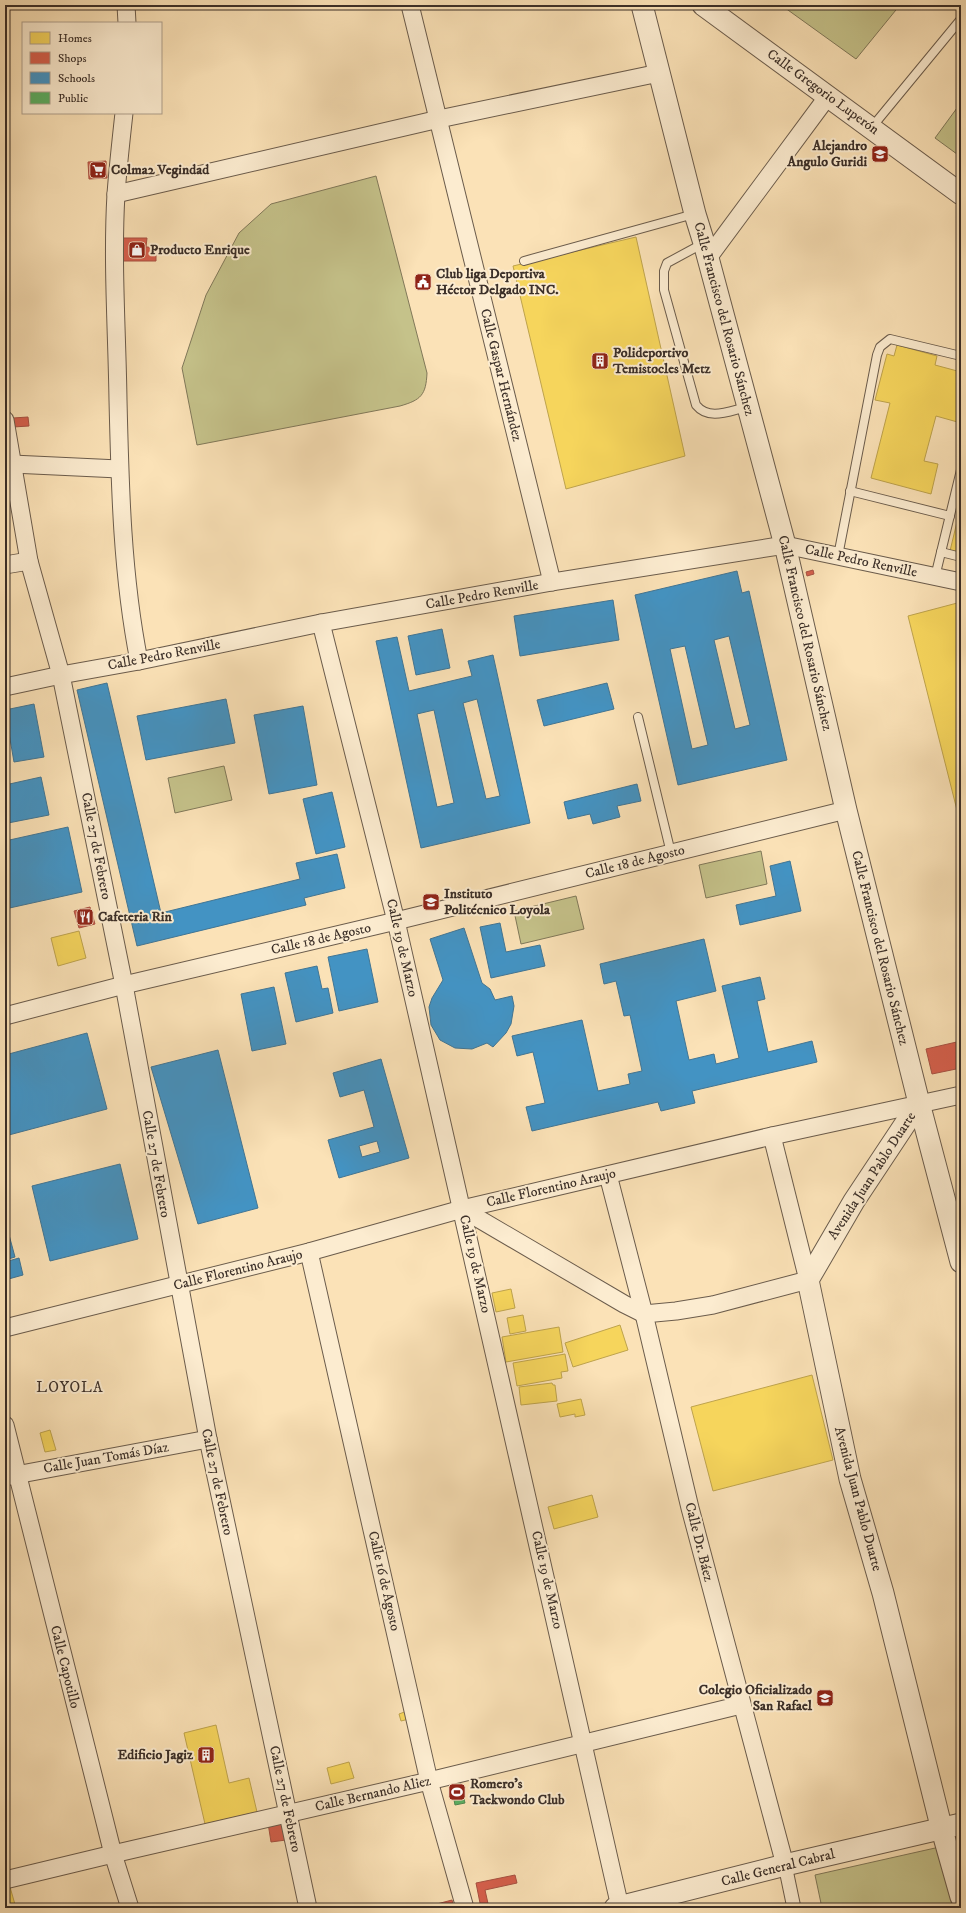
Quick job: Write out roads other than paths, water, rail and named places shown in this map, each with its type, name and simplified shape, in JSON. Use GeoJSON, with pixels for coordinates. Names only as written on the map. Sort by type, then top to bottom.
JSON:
{"type":"FeatureCollection","features":[{"type":"Feature","properties":{"kind":"street"},"geometry":{"type":"LineString","coordinates":[[126,5],[127,22]]}},
{"type":"Feature","properties":{"kind":"street","name":"Calle Gaspar Hernández"},"geometry":{"type":"LineString","coordinates":[[410,5],[552,582]]}},
{"type":"Feature","properties":{"kind":"street","name":"Calle Francisco del Rosario Sánchez"},"geometry":{"type":"LineString","coordinates":[[642,5],[695,214],[785,545],[846,810],[919,1103],[961,1262]]}},
{"type":"Feature","properties":{"kind":"street","name":"Calle Gregorio Luperón"},"geometry":{"type":"LineString","coordinates":[[703,5],[961,194]]}},
{"type":"Feature","properties":{"kind":"street"},"geometry":{"type":"LineString","coordinates":[[116,194],[439,119],[659,73]]}},
{"type":"Feature","properties":{"kind":"street"},"geometry":{"type":"LineString","coordinates":[[706,250],[828,96]]}},
{"type":"Feature","properties":{"kind":"street"},"geometry":{"type":"LineString","coordinates":[[124,114],[116,194],[115,257],[119,468],[121,512],[134,634],[139,661]]}},
{"type":"Feature","properties":{"kind":"street","name":"Calle 27 de Febrero"},"geometry":{"type":"LineString","coordinates":[[5,420],[8,459],[28,561],[62,675],[124,985],[178,1286],[208,1439],[289,1813],[308,1908]]}},
{"type":"Feature","properties":{"kind":"street"},"geometry":{"type":"LineString","coordinates":[[8,459],[119,468]]}},
{"type":"Feature","properties":{"kind":"street","name":"Calle Pedro Renville"},"geometry":{"type":"LineString","coordinates":[[5,687],[321,623],[552,582],[785,545],[961,582]]}},
{"type":"Feature","properties":{"kind":"street"},"geometry":{"type":"LineString","coordinates":[[5,565],[28,561]]}},
{"type":"Feature","properties":{"kind":"street","name":"Calle 19 de Marzo"},"geometry":{"type":"LineString","coordinates":[[321,623],[396,921],[584,1742],[625,1907]]}},
{"type":"Feature","properties":{"kind":"street","name":"Calle 18 de Agosto"},"geometry":{"type":"LineString","coordinates":[[5,1016],[124,985],[396,921],[846,810]]}},
{"type":"Feature","properties":{"kind":"street","name":"Calle Florentino Araujo"},"geometry":{"type":"LineString","coordinates":[[5,1328],[178,1286],[309,1252],[462,1209],[772,1136],[961,1095]]}},
{"type":"Feature","properties":{"kind":"street","name":"Avenida Juan Pablo Duarte"},"geometry":{"type":"LineString","coordinates":[[919,1103],[854,1201],[808,1280],[850,1479],[951,1827],[961,1896]]}},
{"type":"Feature","properties":{"kind":"street"},"geometry":{"type":"LineString","coordinates":[[462,1209],[624,1304],[644,1314],[713,1305],[808,1280],[772,1136]]}},
{"type":"Feature","properties":{"kind":"street","name":"Calle Dr. Báez"},"geometry":{"type":"LineString","coordinates":[[608,1175],[644,1314],[690,1508],[741,1705],[785,1865],[794,1908]]}},
{"type":"Feature","properties":{"kind":"street","name":"Calle 16 de Agosto"},"geometry":{"type":"LineString","coordinates":[[309,1252],[429,1781],[465,1908]]}},
{"type":"Feature","properties":{"kind":"street","name":"Calle Capotillo"},"geometry":{"type":"LineString","coordinates":[[5,1425],[11,1476],[113,1854],[130,1908]]}},
{"type":"Feature","properties":{"kind":"street","name":"Calle Juan Tomás Díaz"},"geometry":{"type":"LineString","coordinates":[[11,1476],[208,1439]]}},
{"type":"Feature","properties":{"kind":"street","name":"Calle Bernando Aliez"},"geometry":{"type":"LineString","coordinates":[[5,1880],[429,1781],[584,1742],[741,1705]]}},
{"type":"Feature","properties":{"kind":"street","name":"Calle General Cabral"},"geometry":{"type":"LineString","coordinates":[[625,1907],[785,1865],[951,1827]]}},
{"type":"Feature","properties":{"kind":"lane"},"geometry":{"type":"LineString","coordinates":[[872,128],[961,18]]}},
{"type":"Feature","properties":{"kind":"lane"},"geometry":{"type":"LineString","coordinates":[[524,261],[695,214]]}},
{"type":"Feature","properties":{"kind":"lane"},"geometry":{"type":"LineString","coordinates":[[706,250],[667,262],[664,271],[664,290],[696,405],[702,412],[712,415],[748,407]]}},
{"type":"Feature","properties":{"kind":"lane"},"geometry":{"type":"LineString","coordinates":[[838,556],[876,355],[880,347],[890,339],[961,356]]}},
{"type":"Feature","properties":{"kind":"lane"},"geometry":{"type":"LineString","coordinates":[[935,577],[961,470]]}},
{"type":"Feature","properties":{"kind":"lane"},"geometry":{"type":"LineString","coordinates":[[850,491],[950,516]]}},
{"type":"Feature","properties":{"kind":"lane"},"geometry":{"type":"LineString","coordinates":[[941,552],[961,557]]}},
{"type":"Feature","properties":{"kind":"lane"},"geometry":{"type":"LineString","coordinates":[[638,717],[671,853]]}},
{"type":"Feature","properties":{"kind":"place","name":"Alejandro Angulo Guridi"},"geometry":{"type":"Point","coordinates":[880,154]}},
{"type":"Feature","properties":{"kind":"place","name":"Colma2 Vegindad"},"geometry":{"type":"Point","coordinates":[98,170]}},
{"type":"Feature","properties":{"kind":"place","name":"Producto Enrique"},"geometry":{"type":"Point","coordinates":[137,250]}},
{"type":"Feature","properties":{"kind":"place","name":"Club liga Deportiva Héctor Delgado INC."},"geometry":{"type":"Point","coordinates":[423,282]}},
{"type":"Feature","properties":{"kind":"place","name":"Polideportivo Temistocles Metz"},"geometry":{"type":"Point","coordinates":[600,361]}},
{"type":"Feature","properties":{"kind":"place","name":"Instituto Politécnico Loyola"},"geometry":{"type":"Point","coordinates":[431,902]}},
{"type":"Feature","properties":{"kind":"place","name":"Cafeteria Rin"},"geometry":{"type":"Point","coordinates":[85,917]}},
{"type":"Feature","properties":{"kind":"place","name":"Colegio Oficializado San Rafael"},"geometry":{"type":"Point","coordinates":[825,1698]}},
{"type":"Feature","properties":{"kind":"place","name":"Edificio Jagiz"},"geometry":{"type":"Point","coordinates":[206,1755]}},
{"type":"Feature","properties":{"kind":"place","name":"Romero's Taekwondo Club"},"geometry":{"type":"Point","coordinates":[457,1792]}},
{"type":"Feature","properties":{"kind":"district","name":"LOYOLA"},"geometry":{"type":"Point","coordinates":[70,1387]}}]}
